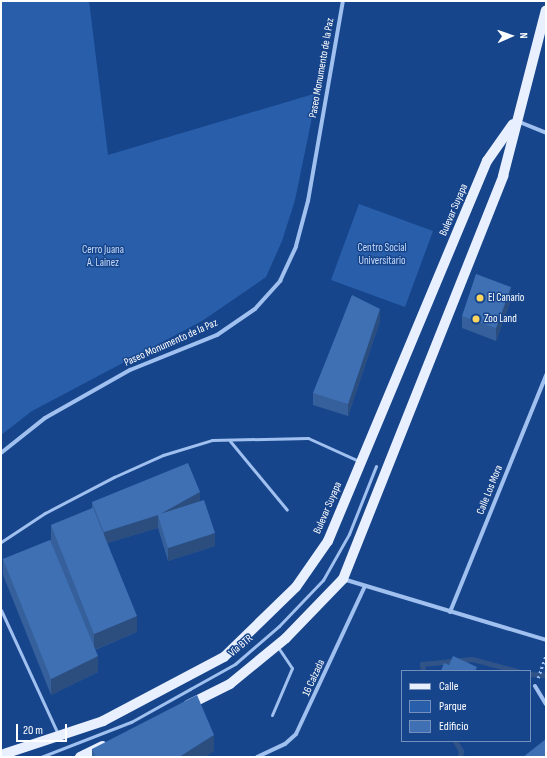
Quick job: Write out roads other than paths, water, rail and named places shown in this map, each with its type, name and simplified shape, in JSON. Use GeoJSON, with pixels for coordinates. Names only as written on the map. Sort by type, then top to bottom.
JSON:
{"type":"FeatureCollection","features":[{"type":"Feature","properties":{"kind":"main road","name":"Bulevar Suyapa"},"geometry":{"type":"LineString","coordinates":[[180,709],[230,684],[277,645],[343,579],[503,176],[515,120],[544,27],[546,10]]}},
{"type":"Feature","properties":{"kind":"main road","name":"Bulevar Suyapa"},"geometry":{"type":"LineString","coordinates":[[1,755],[60,738],[127,710],[224,657],[296,587],[328,541],[487,161],[515,120]]}},
{"type":"Feature","properties":{"kind":"main road"},"geometry":{"type":"LineString","coordinates":[[80,757],[166,716]]}},
{"type":"Feature","properties":{"kind":"street","name":"Paseo Monumento de la Paz"},"geometry":{"type":"LineString","coordinates":[[1,453],[45,418],[130,370],[216,335],[256,309],[280,281],[296,246],[308,201],[343,1]]}},
{"type":"Feature","properties":{"kind":"street"},"geometry":{"type":"LineString","coordinates":[[515,120],[546,133]]}},
{"type":"Feature","properties":{"kind":"street","name":"Calle Los Mora"},"geometry":{"type":"LineString","coordinates":[[450,612],[546,375]]}},
{"type":"Feature","properties":{"kind":"street"},"geometry":{"type":"LineString","coordinates":[[343,579],[546,640]]}},
{"type":"Feature","properties":{"kind":"street","name":"16 Calzada"},"geometry":{"type":"LineString","coordinates":[[257,757],[285,744],[296,734],[365,586]]}},
{"type":"Feature","properties":{"kind":"street"},"geometry":{"type":"LineString","coordinates":[[535,686],[546,704]]}},
{"type":"Feature","properties":{"kind":"lane"},"geometry":{"type":"LineString","coordinates":[[1,542],[45,513],[114,477],[163,455],[212,440],[230,441],[257,437],[308,438],[361,461]]}},
{"type":"Feature","properties":{"kind":"lane"},"geometry":{"type":"LineString","coordinates":[[230,441],[287,510]]}},
{"type":"Feature","properties":{"kind":"lane","name":"Vía BTR"},"geometry":{"type":"LineString","coordinates":[[41,757],[125,724],[184,693],[234,664],[279,626],[323,580],[349,534],[376,466]]}},
{"type":"Feature","properties":{"kind":"lane"},"geometry":{"type":"LineString","coordinates":[[1,610],[60,738]]}},
{"type":"Feature","properties":{"kind":"lane"},"geometry":{"type":"LineString","coordinates":[[272,715],[292,668],[277,645]]}},
{"type":"Feature","properties":{"kind":"waterway"},"geometry":{"type":"LineString","coordinates":[[423,670],[422,664],[472,659],[513,670]]}},
{"type":"Feature","properties":{"kind":"waterway"},"geometry":{"type":"LineString","coordinates":[[531,674],[546,675]]}},
{"type":"Feature","properties":{"kind":"waterway"},"geometry":{"type":"LineString","coordinates":[[456,742],[461,751],[460,757]]}},
{"type":"Feature","properties":{"kind":"place","name":"El Canario"},"geometry":{"type":"Point","coordinates":[480,298]}},
{"type":"Feature","properties":{"kind":"place","name":"Zoo Land"},"geometry":{"type":"Point","coordinates":[476,319]}},
{"type":"Feature","properties":{"kind":"park label","name":"Centro Social Universitario"},"geometry":{"type":"Point","coordinates":[382,255]}},
{"type":"Feature","properties":{"kind":"park label","name":"Cerro Juana A. Lainez"},"geometry":{"type":"Point","coordinates":[103,257]}}]}
